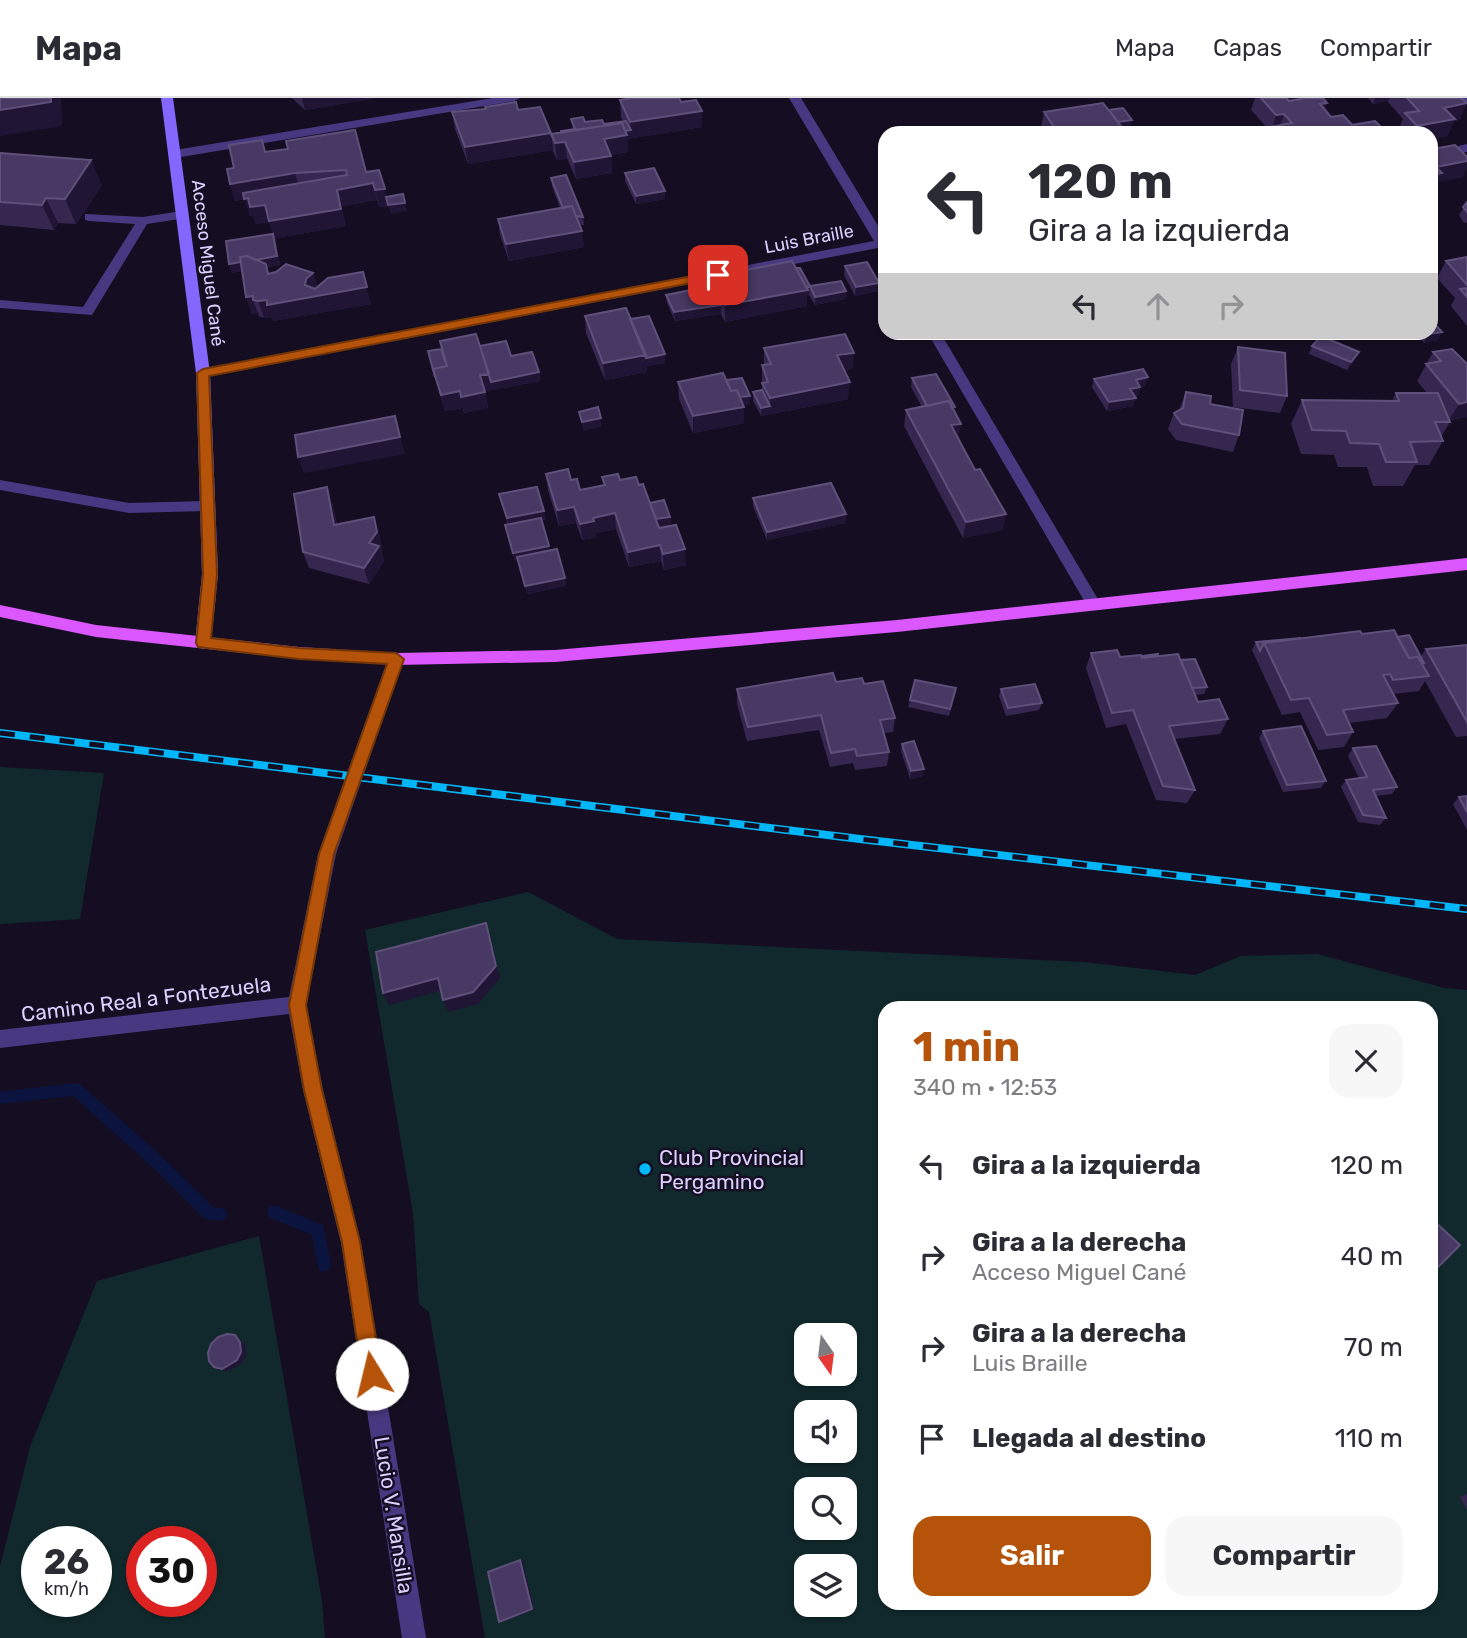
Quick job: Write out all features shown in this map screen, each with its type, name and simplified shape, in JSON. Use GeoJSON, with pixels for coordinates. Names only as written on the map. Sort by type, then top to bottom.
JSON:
{"type":"FeatureCollection","features":[{"type":"Feature","properties":{"kind":"main road","name":"Acceso Miguel Cané"},"geometry":{"type":"LineString","coordinates":[[167,98],[203,373],[210,574],[203,643]]}},
{"type":"Feature","properties":{"kind":"main road"},"geometry":{"type":"LineString","coordinates":[[0,611],[96,631],[299,653],[396,659],[555,656],[1094,605],[1467,564]]}},
{"type":"Feature","properties":{"kind":"street"},"geometry":{"type":"LineString","coordinates":[[175,154],[514,98]]}},
{"type":"Feature","properties":{"kind":"street"},"geometry":{"type":"LineString","coordinates":[[795,98],[878,236]]}},
{"type":"Feature","properties":{"kind":"street"},"geometry":{"type":"LineString","coordinates":[[1438,154],[1467,148]]}},
{"type":"Feature","properties":{"kind":"street"},"geometry":{"type":"LineString","coordinates":[[89,217],[144,221],[182,215]]}},
{"type":"Feature","properties":{"kind":"street"},"geometry":{"type":"LineString","coordinates":[[0,304],[87,312],[144,221]]}},
{"type":"Feature","properties":{"kind":"street","name":"Luis Braille"},"geometry":{"type":"LineString","coordinates":[[203,373],[878,247]]}},
{"type":"Feature","properties":{"kind":"street"},"geometry":{"type":"LineString","coordinates":[[938,340],[1094,605]]}},
{"type":"Feature","properties":{"kind":"street"},"geometry":{"type":"LineString","coordinates":[[0,485],[129,508],[206,506]]}},
{"type":"Feature","properties":{"kind":"street","name":"Lucio V. Mansilla"},"geometry":{"type":"LineString","coordinates":[[396,659],[327,854],[297,1005],[313,1090],[351,1242],[414,1638]]}},
{"type":"Feature","properties":{"kind":"street","name":"Camino Real a Fontezuela"},"geometry":{"type":"LineString","coordinates":[[0,1039],[297,1005]]}},
{"type":"Feature","properties":{"kind":"green space"},"geometry":{"type":"Polygon","coordinates":[[[0,767],[104,773],[80,919],[0,924],[0,767]]]}},
{"type":"Feature","properties":{"kind":"green space","name":"Club Provincial Pergamino"},"geometry":{"type":"Polygon","coordinates":[[[528,892],[617,939],[1084,962],[1195,975],[1241,956],[1317,954],[1445,988],[1467,990],[1467,1638],[485,1638],[429,1312],[419,1304],[413,1213],[365,930],[528,892]]]}},
{"type":"Feature","properties":{"kind":"green space"},"geometry":{"type":"Polygon","coordinates":[[[259,1236],[322,1601],[325,1638],[0,1638],[0,1566],[30,1447],[97,1281],[259,1236]]]}},
{"type":"Feature","properties":{"kind":"building"},"geometry":{"type":"Polygon","coordinates":[[[0,98],[51,98],[51,102],[0,110],[0,98]]]}},
{"type":"Feature","properties":{"kind":"building"},"geometry":{"type":"Polygon","coordinates":[[[679,98],[681,102],[696,100],[702,111],[630,122],[620,100],[679,98]]]}},
{"type":"Feature","properties":{"kind":"building"},"geometry":{"type":"Polygon","coordinates":[[[1261,98],[1286,98],[1289,101],[1323,98],[1327,103],[1320,104],[1331,117],[1343,115],[1353,126],[1276,126],[1292,123],[1284,114],[1276,115],[1261,98]]]}},
{"type":"Feature","properties":{"kind":"building"},"geometry":{"type":"Polygon","coordinates":[[[1407,98],[1461,98],[1467,103],[1444,108],[1455,119],[1417,126],[1405,113],[1419,111],[1407,98]]]}},
{"type":"Feature","properties":{"kind":"building"},"geometry":{"type":"Polygon","coordinates":[[[516,102],[518,110],[540,107],[551,133],[465,147],[452,112],[486,109],[485,107],[516,102]]]}},
{"type":"Feature","properties":{"kind":"building"},"geometry":{"type":"Polygon","coordinates":[[[1103,103],[1121,126],[1053,126],[1044,112],[1103,103]]]}},
{"type":"Feature","properties":{"kind":"building"},"geometry":{"type":"Polygon","coordinates":[[[1123,108],[1132,120],[1118,122],[1109,110],[1123,108]]]}},
{"type":"Feature","properties":{"kind":"building"},"geometry":{"type":"Polygon","coordinates":[[[583,117],[585,122],[602,120],[604,124],[626,121],[631,130],[625,131],[622,123],[561,132],[575,129],[571,119],[583,117]]]}},
{"type":"Feature","properties":{"kind":"building"},"geometry":{"type":"Polygon","coordinates":[[[1375,121],[1380,126],[1353,126],[1375,121]]]}},
{"type":"Feature","properties":{"kind":"building"},"geometry":{"type":"Polygon","coordinates":[[[622,123],[627,135],[604,139],[611,156],[574,162],[565,142],[555,143],[551,134],[622,123]]]}},
{"type":"Feature","properties":{"kind":"building"},"geometry":{"type":"Polygon","coordinates":[[[355,130],[366,172],[379,170],[385,189],[375,190],[373,183],[337,190],[341,209],[269,221],[265,205],[250,207],[248,198],[244,199],[243,193],[347,175],[346,170],[295,173],[230,184],[227,169],[234,168],[229,145],[262,140],[265,152],[288,149],[286,141],[355,130]]]}},
{"type":"Feature","properties":{"kind":"building"},"geometry":{"type":"Polygon","coordinates":[[[1455,145],[1467,157],[1467,161],[1438,167],[1438,148],[1455,145]]]}},
{"type":"Feature","properties":{"kind":"building"},"geometry":{"type":"Polygon","coordinates":[[[0,153],[91,160],[65,199],[46,198],[42,205],[0,202],[0,153]]]}},
{"type":"Feature","properties":{"kind":"building"},"geometry":{"type":"Polygon","coordinates":[[[654,168],[665,191],[636,196],[625,173],[654,168]]]}},
{"type":"Feature","properties":{"kind":"building"},"geometry":{"type":"Polygon","coordinates":[[[566,175],[583,217],[576,216],[572,206],[563,208],[551,178],[566,175]]]}},
{"type":"Feature","properties":{"kind":"building"},"geometry":{"type":"Polygon","coordinates":[[[403,194],[405,203],[388,205],[386,197],[403,194]]]}},
{"type":"Feature","properties":{"kind":"building"},"geometry":{"type":"Polygon","coordinates":[[[572,206],[582,231],[506,244],[498,219],[572,206]]]}},
{"type":"Feature","properties":{"kind":"building"},"geometry":{"type":"Polygon","coordinates":[[[273,234],[277,256],[256,260],[247,256],[240,257],[241,262],[229,264],[226,241],[273,234]]]}},
{"type":"Feature","properties":{"kind":"building"},"geometry":{"type":"Polygon","coordinates":[[[247,256],[266,264],[268,274],[276,272],[286,264],[313,273],[306,279],[305,285],[315,289],[328,278],[363,272],[367,287],[267,305],[267,300],[258,301],[253,300],[253,296],[246,297],[240,257],[247,256]]]}},
{"type":"Feature","properties":{"kind":"building"},"geometry":{"type":"Polygon","coordinates":[[[1467,257],[1467,285],[1446,261],[1467,257]]]}},
{"type":"Feature","properties":{"kind":"building"},"geometry":{"type":"Polygon","coordinates":[[[792,261],[808,290],[725,305],[711,277],[792,261]]]}},
{"type":"Feature","properties":{"kind":"building"},"geometry":{"type":"Polygon","coordinates":[[[867,262],[878,283],[856,287],[845,266],[867,262]]]}},
{"type":"Feature","properties":{"kind":"building"},"geometry":{"type":"Polygon","coordinates":[[[796,268],[800,268],[810,286],[806,287],[796,268]]]}},
{"type":"Feature","properties":{"kind":"building"},"geometry":{"type":"Polygon","coordinates":[[[841,281],[846,291],[815,297],[810,286],[841,281]]]}},
{"type":"Feature","properties":{"kind":"building"},"geometry":{"type":"Polygon","coordinates":[[[711,286],[721,305],[674,312],[666,295],[711,286]]]}},
{"type":"Feature","properties":{"kind":"building"},"geometry":{"type":"Polygon","coordinates":[[[1467,288],[1467,297],[1460,289],[1467,288]]]}},
{"type":"Feature","properties":{"kind":"building"},"geometry":{"type":"Polygon","coordinates":[[[626,308],[646,355],[603,363],[585,316],[626,308]]]}},
{"type":"Feature","properties":{"kind":"building"},"geometry":{"type":"Polygon","coordinates":[[[649,316],[665,354],[646,358],[630,319],[649,316]]]}},
{"type":"Feature","properties":{"kind":"building"},"geometry":{"type":"Polygon","coordinates":[[[476,334],[489,374],[480,375],[485,392],[461,397],[460,391],[441,395],[433,369],[447,366],[440,341],[476,334]]]}},
{"type":"Feature","properties":{"kind":"building"},"geometry":{"type":"Polygon","coordinates":[[[845,334],[854,353],[837,355],[850,382],[770,398],[762,383],[768,382],[762,365],[771,364],[764,348],[845,334]]]}},
{"type":"Feature","properties":{"kind":"building"},"geometry":{"type":"Polygon","coordinates":[[[1317,340],[1330,340],[1359,352],[1351,362],[1312,346],[1317,340]]]}},
{"type":"Feature","properties":{"kind":"building"},"geometry":{"type":"Polygon","coordinates":[[[506,341],[511,356],[532,352],[539,372],[491,382],[480,346],[506,341]]]}},
{"type":"Feature","properties":{"kind":"building"},"geometry":{"type":"Polygon","coordinates":[[[1238,347],[1285,353],[1287,396],[1240,390],[1238,347]]]}},
{"type":"Feature","properties":{"kind":"building"},"geometry":{"type":"Polygon","coordinates":[[[441,349],[447,366],[433,369],[435,377],[428,351],[441,349]]]}},
{"type":"Feature","properties":{"kind":"building"},"geometry":{"type":"Polygon","coordinates":[[[1452,349],[1467,364],[1467,402],[1459,404],[1426,364],[1441,361],[1433,352],[1452,349]]]}},
{"type":"Feature","properties":{"kind":"building"},"geometry":{"type":"Polygon","coordinates":[[[1143,369],[1148,377],[1136,380],[1140,387],[1130,389],[1136,398],[1109,402],[1094,379],[1143,369]]]}},
{"type":"Feature","properties":{"kind":"building"},"geometry":{"type":"Polygon","coordinates":[[[723,373],[731,391],[737,390],[744,407],[693,416],[678,382],[723,373]]]}},
{"type":"Feature","properties":{"kind":"building"},"geometry":{"type":"Polygon","coordinates":[[[936,374],[955,407],[952,408],[949,401],[927,406],[912,378],[936,374]]]}},
{"type":"Feature","properties":{"kind":"building"},"geometry":{"type":"Polygon","coordinates":[[[742,378],[750,396],[740,397],[737,390],[731,391],[726,380],[742,378]]]}},
{"type":"Feature","properties":{"kind":"building"},"geometry":{"type":"Polygon","coordinates":[[[762,390],[770,406],[761,408],[753,392],[762,390]]]}},
{"type":"Feature","properties":{"kind":"building"},"geometry":{"type":"Polygon","coordinates":[[[1186,392],[1211,396],[1210,404],[1243,410],[1239,435],[1182,424],[1174,413],[1183,408],[1186,392]]]}},
{"type":"Feature","properties":{"kind":"building"},"geometry":{"type":"Polygon","coordinates":[[[1396,393],[1438,393],[1450,422],[1435,422],[1443,441],[1410,442],[1417,462],[1386,462],[1379,444],[1350,443],[1346,431],[1312,430],[1302,400],[1399,401],[1396,393]]]}},
{"type":"Feature","properties":{"kind":"building"},"geometry":{"type":"Polygon","coordinates":[[[949,401],[961,424],[951,425],[975,470],[980,469],[1006,514],[966,522],[906,410],[949,401]]]}},
{"type":"Feature","properties":{"kind":"building"},"geometry":{"type":"Polygon","coordinates":[[[598,407],[601,418],[582,422],[579,412],[598,407]]]}},
{"type":"Feature","properties":{"kind":"building"},"geometry":{"type":"Polygon","coordinates":[[[395,416],[400,437],[298,457],[295,435],[395,416]]]}},
{"type":"Feature","properties":{"kind":"building"},"geometry":{"type":"Polygon","coordinates":[[[568,469],[571,480],[577,479],[580,490],[605,485],[602,477],[618,474],[620,480],[636,477],[639,485],[643,484],[659,528],[676,525],[685,549],[663,554],[660,545],[628,552],[615,513],[580,524],[574,507],[557,510],[546,474],[568,469]]]}},
{"type":"Feature","properties":{"kind":"building"},"geometry":{"type":"Polygon","coordinates":[[[831,483],[846,514],[767,532],[753,498],[831,483]]]}},
{"type":"Feature","properties":{"kind":"building"},"geometry":{"type":"Polygon","coordinates":[[[327,487],[334,525],[374,517],[377,532],[369,543],[379,546],[364,568],[303,552],[294,494],[327,487]]]}},
{"type":"Feature","properties":{"kind":"building"},"geometry":{"type":"Polygon","coordinates":[[[537,487],[544,511],[507,518],[499,494],[537,487]]]}},
{"type":"Feature","properties":{"kind":"building"},"geometry":{"type":"Polygon","coordinates":[[[664,500],[670,517],[656,519],[650,503],[664,500]]]}},
{"type":"Feature","properties":{"kind":"building"},"geometry":{"type":"Polygon","coordinates":[[[541,518],[549,546],[513,553],[505,525],[541,518]]]}},
{"type":"Feature","properties":{"kind":"building"},"geometry":{"type":"Polygon","coordinates":[[[557,549],[565,578],[525,586],[517,557],[557,549]]]}},
{"type":"Feature","properties":{"kind":"building"},"geometry":{"type":"Polygon","coordinates":[[[1394,630],[1409,658],[1418,657],[1429,676],[1393,680],[1390,674],[1383,675],[1398,703],[1343,710],[1353,732],[1327,735],[1309,698],[1291,700],[1264,643],[1360,631],[1362,634],[1394,630]]]}},
{"type":"Feature","properties":{"kind":"building"},"geometry":{"type":"Polygon","coordinates":[[[1409,635],[1424,663],[1418,657],[1409,658],[1397,637],[1409,635]]]}},
{"type":"Feature","properties":{"kind":"building"},"geometry":{"type":"Polygon","coordinates":[[[1301,638],[1264,643],[1260,651],[1256,642],[1301,638]]]}},
{"type":"Feature","properties":{"kind":"building"},"geometry":{"type":"Polygon","coordinates":[[[1467,645],[1467,722],[1426,649],[1467,645]]]}},
{"type":"Feature","properties":{"kind":"building"},"geometry":{"type":"Polygon","coordinates":[[[1117,650],[1120,657],[1141,655],[1142,658],[1178,654],[1198,702],[1219,699],[1228,719],[1169,726],[1195,790],[1163,786],[1133,710],[1112,713],[1091,653],[1117,650]]]}},
{"type":"Feature","properties":{"kind":"building"},"geometry":{"type":"Polygon","coordinates":[[[1195,659],[1207,687],[1192,688],[1181,660],[1195,659]]]}},
{"type":"Feature","properties":{"kind":"building"},"geometry":{"type":"Polygon","coordinates":[[[833,673],[836,682],[862,678],[864,684],[883,681],[895,718],[880,720],[889,752],[857,756],[855,749],[831,753],[821,715],[748,727],[737,689],[833,673]]]}},
{"type":"Feature","properties":{"kind":"building"},"geometry":{"type":"Polygon","coordinates":[[[915,680],[956,688],[950,709],[910,700],[915,680]]]}},
{"type":"Feature","properties":{"kind":"building"},"geometry":{"type":"Polygon","coordinates":[[[1035,684],[1042,703],[1008,708],[1001,689],[1035,684]]]}},
{"type":"Feature","properties":{"kind":"building"},"geometry":{"type":"Polygon","coordinates":[[[1301,726],[1326,781],[1287,785],[1263,731],[1301,726]]]}},
{"type":"Feature","properties":{"kind":"building"},"geometry":{"type":"Polygon","coordinates":[[[914,741],[924,769],[911,771],[902,744],[914,741]]]}},
{"type":"Feature","properties":{"kind":"building"},"geometry":{"type":"Polygon","coordinates":[[[1376,746],[1397,787],[1373,790],[1386,818],[1363,815],[1346,780],[1367,777],[1353,748],[1376,746]]]}},
{"type":"Feature","properties":{"kind":"building"},"geometry":{"type":"Polygon","coordinates":[[[1467,796],[1467,812],[1459,797],[1467,796]]]}},
{"type":"Feature","properties":{"kind":"building"},"geometry":{"type":"Polygon","coordinates":[[[486,923],[496,966],[473,992],[443,1000],[438,978],[383,993],[376,952],[486,923]]]}},
{"type":"Feature","properties":{"kind":"building"},"geometry":{"type":"Polygon","coordinates":[[[1438,1225],[1460,1245],[1438,1267],[1438,1225]]]}},
{"type":"Feature","properties":{"kind":"building"},"geometry":{"type":"Polygon","coordinates":[[[235,1335],[240,1342],[241,1352],[237,1360],[222,1369],[214,1367],[209,1361],[211,1344],[218,1337],[235,1335]]]}},
{"type":"Feature","properties":{"kind":"building"},"geometry":{"type":"Polygon","coordinates":[[[520,1560],[532,1609],[499,1622],[488,1572],[520,1560]]]}},
{"type":"Feature","properties":{"kind":"waterway"},"geometry":{"type":"LineString","coordinates":[[0,1098],[75,1089],[152,1157],[210,1214],[220,1214]]}},
{"type":"Feature","properties":{"kind":"waterway"},"geometry":{"type":"LineString","coordinates":[[274,1212],[318,1230],[324,1265]]}},
{"type":"Feature","properties":{"kind":"railway"},"geometry":{"type":"LineString","coordinates":[[0,733],[860,839],[1467,909]]}},
{"type":"Feature","properties":{"kind":"place","name":"Club Provincial Pergamino"},"geometry":{"type":"Point","coordinates":[645,1169]}},
{"type":"Feature","properties":{"kind":"route"},"geometry":{"type":"LineString","coordinates":[[372,1374],[351,1242],[313,1090],[297,1005],[327,854],[396,659],[203,643],[210,574],[203,373],[718,275]]}}]}
